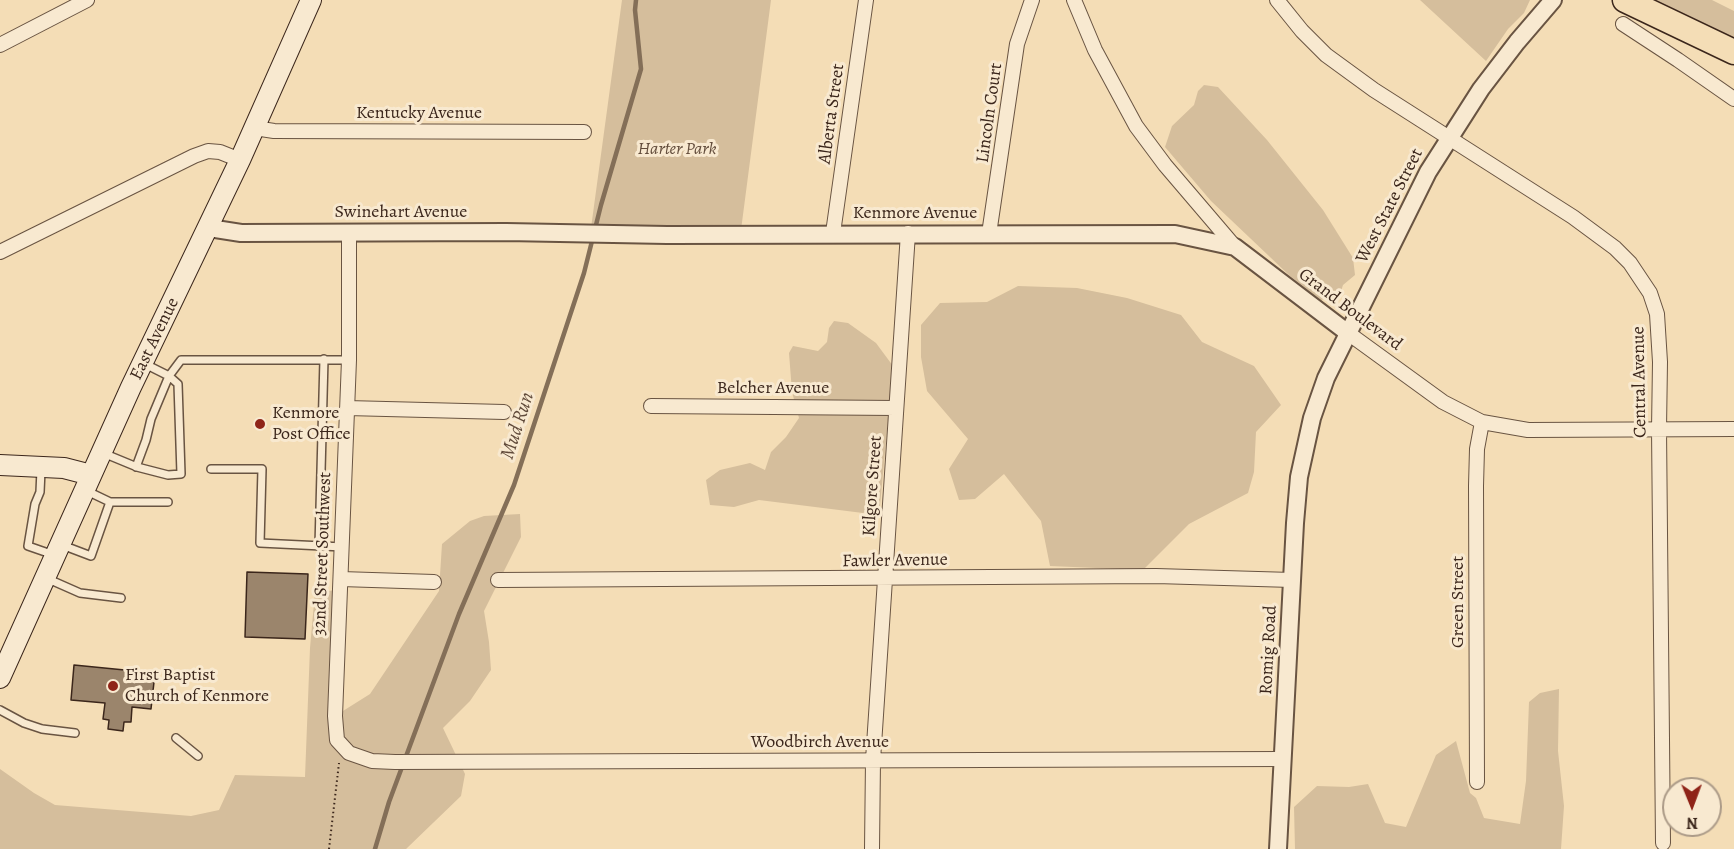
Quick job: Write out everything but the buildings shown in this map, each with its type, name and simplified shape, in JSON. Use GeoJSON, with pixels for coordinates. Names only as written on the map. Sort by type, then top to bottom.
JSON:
{"type":"FeatureCollection","features":[{"type":"Feature","properties":{"kind":"highway"},"geometry":{"type":"LineString","coordinates":[[1625,0],[1734,52]]}},
{"type":"Feature","properties":{"kind":"main road","name":"East Avenue"},"geometry":{"type":"LineString","coordinates":[[0,678],[8,642],[44,577],[143,362],[209,228],[311,0]]}},
{"type":"Feature","properties":{"kind":"main road"},"geometry":{"type":"LineString","coordinates":[[0,465],[64,468],[88,482]]}},
{"type":"Feature","properties":{"kind":"street"},"geometry":{"type":"LineString","coordinates":[[0,45],[87,0]]}},
{"type":"Feature","properties":{"kind":"street","name":"Alberta Street"},"geometry":{"type":"LineString","coordinates":[[833,233],[866,0]]}},
{"type":"Feature","properties":{"kind":"street","name":"Lincoln Court"},"geometry":{"type":"LineString","coordinates":[[989,234],[1017,44],[1032,0]]}},
{"type":"Feature","properties":{"kind":"street","name":"Grand Boulevard"},"geometry":{"type":"LineString","coordinates":[[1074,0],[1095,50],[1136,126],[1165,165],[1234,247],[1443,402],[1482,422],[1528,430],[1734,429]]}},
{"type":"Feature","properties":{"kind":"street","name":"Central Avenue"},"geometry":{"type":"LineString","coordinates":[[1277,0],[1302,31],[1326,55],[1374,90],[1573,217],[1615,248],[1642,279],[1654,304],[1659,330],[1660,362],[1663,843]]}},
{"type":"Feature","properties":{"kind":"street","name":"West State Street"},"geometry":{"type":"LineString","coordinates":[[1304,454],[1312,418],[1326,378],[1412,201],[1449,137],[1495,70],[1553,0]]}},
{"type":"Feature","properties":{"kind":"street"},"geometry":{"type":"LineString","coordinates":[[1623,24],[1734,99]]}},
{"type":"Feature","properties":{"kind":"street","name":"Kentucky Avenue"},"geometry":{"type":"LineString","coordinates":[[256,124],[261,129],[274,131],[584,132]]}},
{"type":"Feature","properties":{"kind":"street"},"geometry":{"type":"LineString","coordinates":[[0,252],[194,156],[208,151],[220,152],[240,160]]}},
{"type":"Feature","properties":{"kind":"street","name":"Swinehart Avenue"},"geometry":{"type":"LineString","coordinates":[[209,228],[241,233],[596,234]]}},
{"type":"Feature","properties":{"kind":"street","name":"32nd Street Southwest"},"geometry":{"type":"LineString","coordinates":[[342,746],[335,730],[335,716],[349,360],[349,233]]}},
{"type":"Feature","properties":{"kind":"street","name":"Kilgore Street"},"geometry":{"type":"LineString","coordinates":[[872,849],[873,760],[908,233]]}},
{"type":"Feature","properties":{"kind":"street","name":"Kenmore Avenue"},"geometry":{"type":"LineString","coordinates":[[596,234],[1175,234],[1234,247]]}},
{"type":"Feature","properties":{"kind":"street","name":"Belcher Avenue"},"geometry":{"type":"LineString","coordinates":[[651,406],[896,408]]}},
{"type":"Feature","properties":{"kind":"street"},"geometry":{"type":"LineString","coordinates":[[347,408],[504,412]]}},
{"type":"Feature","properties":{"kind":"street","name":"Green Street"},"geometry":{"type":"LineString","coordinates":[[1477,782],[1476,486],[1477,449],[1482,422]]}},
{"type":"Feature","properties":{"kind":"street","name":"Romig Road"},"geometry":{"type":"LineString","coordinates":[[1278,849],[1292,580],[1299,477],[1304,454]]}},
{"type":"Feature","properties":{"kind":"street","name":"Fawler Avenue"},"geometry":{"type":"LineString","coordinates":[[498,580],[1156,576],[1292,580]]}},
{"type":"Feature","properties":{"kind":"street"},"geometry":{"type":"LineString","coordinates":[[341,579],[434,582]]}},
{"type":"Feature","properties":{"kind":"street","name":"Woodbirch Avenue"},"geometry":{"type":"LineString","coordinates":[[342,746],[359,758],[395,762],[1282,759]]}},
{"type":"Feature","properties":{"kind":"lane"},"geometry":{"type":"LineString","coordinates":[[319,546],[324,359]]}},
{"type":"Feature","properties":{"kind":"lane"},"geometry":{"type":"LineString","coordinates":[[136,466],[151,419],[169,376],[181,360],[349,360]]}},
{"type":"Feature","properties":{"kind":"lane"},"geometry":{"type":"LineString","coordinates":[[101,453],[168,475],[182,474],[178,384],[169,376],[143,362]]}},
{"type":"Feature","properties":{"kind":"lane"},"geometry":{"type":"LineString","coordinates":[[41,467],[40,492],[35,504],[28,546],[91,556],[110,502]]}},
{"type":"Feature","properties":{"kind":"lane"},"geometry":{"type":"LineString","coordinates":[[211,469],[262,469],[260,543],[343,547]]}},
{"type":"Feature","properties":{"kind":"lane"},"geometry":{"type":"LineString","coordinates":[[88,482],[110,502],[168,502]]}},
{"type":"Feature","properties":{"kind":"lane"},"geometry":{"type":"LineString","coordinates":[[44,577],[80,593],[121,598]]}},
{"type":"Feature","properties":{"kind":"lane"},"geometry":{"type":"LineString","coordinates":[[0,710],[24,723],[42,729],[75,733]]}},
{"type":"Feature","properties":{"kind":"lane"},"geometry":{"type":"LineString","coordinates":[[176,738],[198,756]]}},
{"type":"Feature","properties":{"kind":"path"},"geometry":{"type":"LineString","coordinates":[[329,849],[342,746]]}},
{"type":"Feature","properties":{"kind":"green space","name":"Harter Park"},"geometry":{"type":"Polygon","coordinates":[[[622,0],[771,0],[741,230],[591,228],[622,0]]]}},
{"type":"Feature","properties":{"kind":"green space"},"geometry":{"type":"Polygon","coordinates":[[[1420,0],[1530,0],[1524,13],[1508,29],[1486,61],[1420,0]]]}},
{"type":"Feature","properties":{"kind":"green space"},"geometry":{"type":"Polygon","coordinates":[[[1639,0],[1712,0],[1734,11],[1734,44],[1639,0]]]}},
{"type":"Feature","properties":{"kind":"green space"},"geometry":{"type":"Polygon","coordinates":[[[1204,85],[1218,87],[1267,140],[1323,210],[1353,258],[1355,275],[1343,285],[1340,294],[1321,300],[1290,276],[1211,201],[1165,147],[1172,126],[1194,105],[1198,91],[1204,85]]]}},
{"type":"Feature","properties":{"kind":"green space"},"geometry":{"type":"Polygon","coordinates":[[[1018,286],[1077,288],[1127,298],[1181,315],[1202,342],[1254,366],[1281,405],[1256,432],[1254,472],[1248,493],[1189,524],[1143,570],[1050,566],[1041,521],[1004,474],[975,499],[959,500],[949,469],[968,439],[927,391],[921,357],[921,325],[940,303],[987,302],[1018,286]]]}},
{"type":"Feature","properties":{"kind":"green space"},"geometry":{"type":"Polygon","coordinates":[[[834,321],[848,323],[876,343],[893,366],[880,506],[863,513],[759,500],[734,507],[710,505],[706,480],[720,470],[750,463],[765,470],[771,452],[786,437],[799,418],[792,392],[789,353],[793,346],[818,351],[827,342],[829,328],[834,321]]]}},
{"type":"Feature","properties":{"kind":"green space"},"geometry":{"type":"Polygon","coordinates":[[[520,514],[521,537],[484,611],[491,670],[470,701],[443,728],[465,774],[461,796],[406,849],[0,849],[0,769],[55,805],[191,816],[219,810],[235,775],[305,777],[310,648],[315,592],[340,590],[335,716],[370,694],[439,591],[442,544],[470,521],[484,516],[520,514]]]}},
{"type":"Feature","properties":{"kind":"green space"},"geometry":{"type":"Polygon","coordinates":[[[1559,689],[1558,751],[1564,806],[1561,849],[1295,849],[1294,807],[1317,786],[1349,787],[1368,784],[1385,823],[1406,827],[1436,755],[1456,741],[1470,793],[1476,798],[1484,818],[1520,824],[1526,781],[1529,702],[1540,693],[1559,689]]]}},
{"type":"Feature","properties":{"kind":"waterway","name":"Mud Run"},"geometry":{"type":"LineString","coordinates":[[375,849],[389,802],[459,614],[514,485],[584,273],[601,205],[641,69],[636,0]]}},
{"type":"Feature","properties":{"kind":"place","name":"Kenmore Post Office"},"geometry":{"type":"Point","coordinates":[260,424]}},
{"type":"Feature","properties":{"kind":"place","name":"First Baptist Church of Kenmore"},"geometry":{"type":"Point","coordinates":[113,686]}}]}
